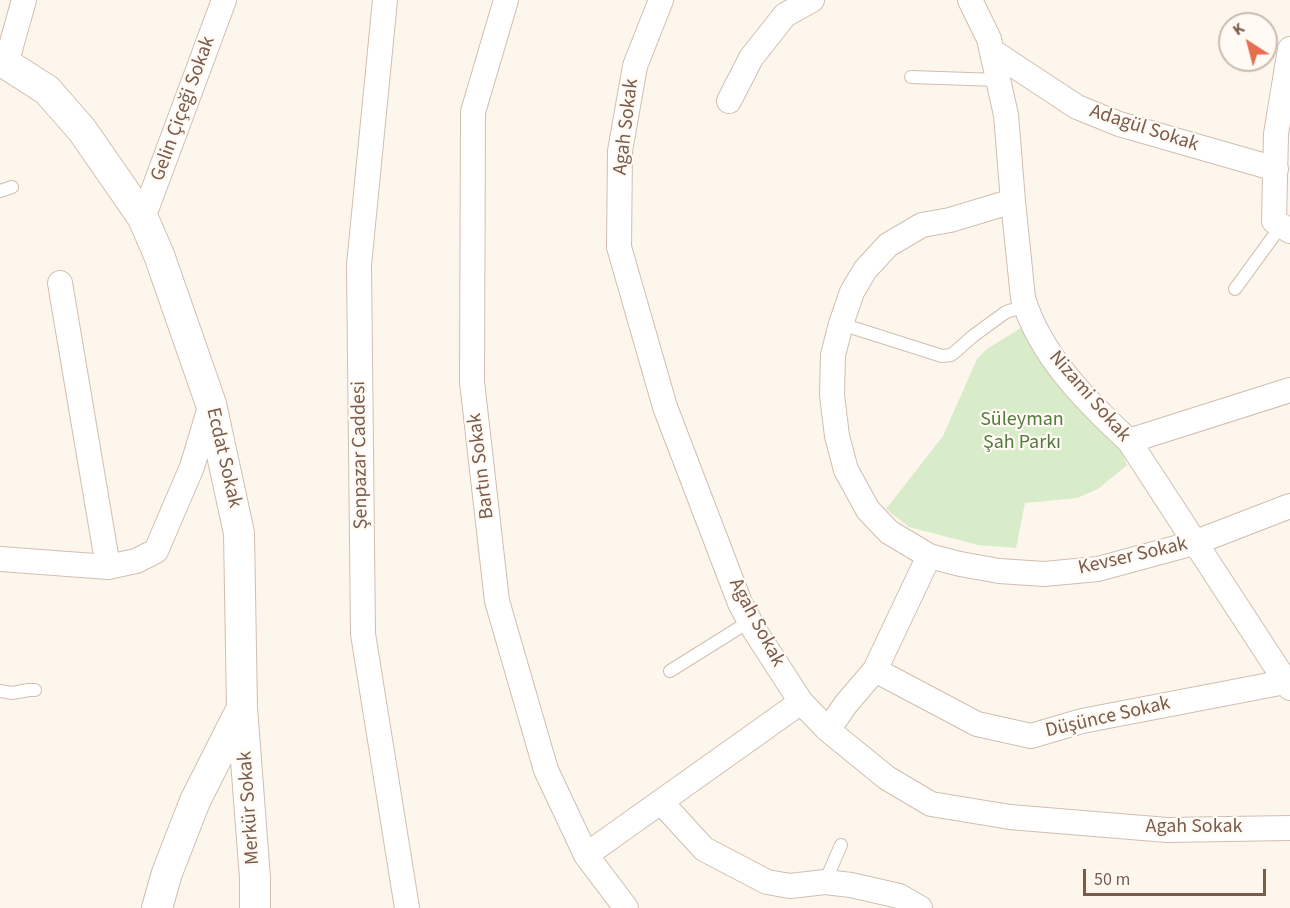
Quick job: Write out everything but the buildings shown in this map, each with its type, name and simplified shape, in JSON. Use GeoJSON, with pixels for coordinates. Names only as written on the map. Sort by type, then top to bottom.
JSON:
{"type":"FeatureCollection","features":[{"type":"Feature","properties":{"kind":"street"},"geometry":{"type":"LineString","coordinates":[[3,62],[24,0]]}},
{"type":"Feature","properties":{"kind":"street","name":"Gelin Çiçeği Sokak"},"geometry":{"type":"LineString","coordinates":[[143,218],[224,0]]}},
{"type":"Feature","properties":{"kind":"street","name":"Şenpazar Caddesi"},"geometry":{"type":"LineString","coordinates":[[385,0],[360,265],[363,634],[407,908]]}},
{"type":"Feature","properties":{"kind":"street","name":"Bartın Sokak"},"geometry":{"type":"LineString","coordinates":[[506,0],[473,112],[472,382],[497,600],[546,770],[586,855],[626,908]]}},
{"type":"Feature","properties":{"kind":"street","name":"Agah Sokak"},"geometry":{"type":"LineString","coordinates":[[661,0],[635,66],[620,151],[619,247],[664,406],[740,603],[801,702],[828,730],[887,778],[931,804],[1010,817],[1167,830],[1290,828]]}},
{"type":"Feature","properties":{"kind":"street"},"geometry":{"type":"LineString","coordinates":[[729,101],[751,58],[785,15],[812,0]]}},
{"type":"Feature","properties":{"kind":"street","name":"Nizami Sokak"},"geometry":{"type":"LineString","coordinates":[[970,0],[989,39],[1006,114],[1023,298],[1027,312],[1047,350],[1070,380],[1129,441],[1288,685]]}},
{"type":"Feature","properties":{"kind":"street"},"geometry":{"type":"LineString","coordinates":[[1285,229],[1274,221],[1276,134],[1290,49]]}},
{"type":"Feature","properties":{"kind":"street","name":"Adagül Sokak"},"geometry":{"type":"LineString","coordinates":[[992,51],[1077,107],[1119,124],[1276,169]]}},
{"type":"Feature","properties":{"kind":"street","name":"Ecdat Sokak"},"geometry":{"type":"LineString","coordinates":[[3,62],[47,90],[82,130],[143,218],[159,255],[211,404],[239,533],[243,708],[195,801],[167,873],[157,908]]}},
{"type":"Feature","properties":{"kind":"street","name":"Kevser Sokak"},"geometry":{"type":"LineString","coordinates":[[1013,201],[950,220],[922,225],[888,245],[865,270],[852,292],[833,355],[832,395],[837,436],[846,470],[867,510],[889,532],[929,556],[999,571],[1044,574],[1098,569],[1194,543],[1290,506]]}},
{"type":"Feature","properties":{"kind":"street"},"geometry":{"type":"LineString","coordinates":[[60,283],[108,567]]}},
{"type":"Feature","properties":{"kind":"street"},"geometry":{"type":"LineString","coordinates":[[1129,441],[1290,390]]}},
{"type":"Feature","properties":{"kind":"street"},"geometry":{"type":"LineString","coordinates":[[0,559],[108,567],[136,561],[156,551],[192,467],[211,404]]}},
{"type":"Feature","properties":{"kind":"street"},"geometry":{"type":"LineString","coordinates":[[828,730],[846,704],[875,670],[929,556]]}},
{"type":"Feature","properties":{"kind":"street","name":"Düşünce Sokak"},"geometry":{"type":"LineString","coordinates":[[875,670],[977,724],[1031,736],[1082,721],[1288,685]]}},
{"type":"Feature","properties":{"kind":"street"},"geometry":{"type":"LineString","coordinates":[[586,855],[801,702]]}},
{"type":"Feature","properties":{"kind":"street","name":"Merkür Sokak"},"geometry":{"type":"LineString","coordinates":[[243,708],[255,908]]}},
{"type":"Feature","properties":{"kind":"street"},"geometry":{"type":"LineString","coordinates":[[661,802],[704,849],[767,882],[790,886],[825,882],[851,885],[899,896],[920,908]]}},
{"type":"Feature","properties":{"kind":"lane"},"geometry":{"type":"LineString","coordinates":[[911,78],[998,81]]}},
{"type":"Feature","properties":{"kind":"lane"},"geometry":{"type":"LineString","coordinates":[[1235,289],[1285,229]]}},
{"type":"Feature","properties":{"kind":"lane"},"geometry":{"type":"LineString","coordinates":[[841,324],[942,356],[956,352],[973,336],[1006,312],[1025,306]]}},
{"type":"Feature","properties":{"kind":"lane"},"geometry":{"type":"LineString","coordinates":[[670,671],[750,621]]}},
{"type":"Feature","properties":{"kind":"lane"},"geometry":{"type":"LineString","coordinates":[[0,691],[12,693],[35,690]]}},
{"type":"Feature","properties":{"kind":"lane"},"geometry":{"type":"LineString","coordinates":[[825,882],[841,845]]}},
{"type":"Feature","properties":{"kind":"green space","name":"Süleyman Şah Parkı"},"geometry":{"type":"Polygon","coordinates":[[[1027,324],[1118,444],[1127,465],[1098,489],[1077,498],[1025,503],[1016,548],[978,545],[909,527],[886,509],[943,436],[977,359],[987,349],[1027,324]]]}}]}
